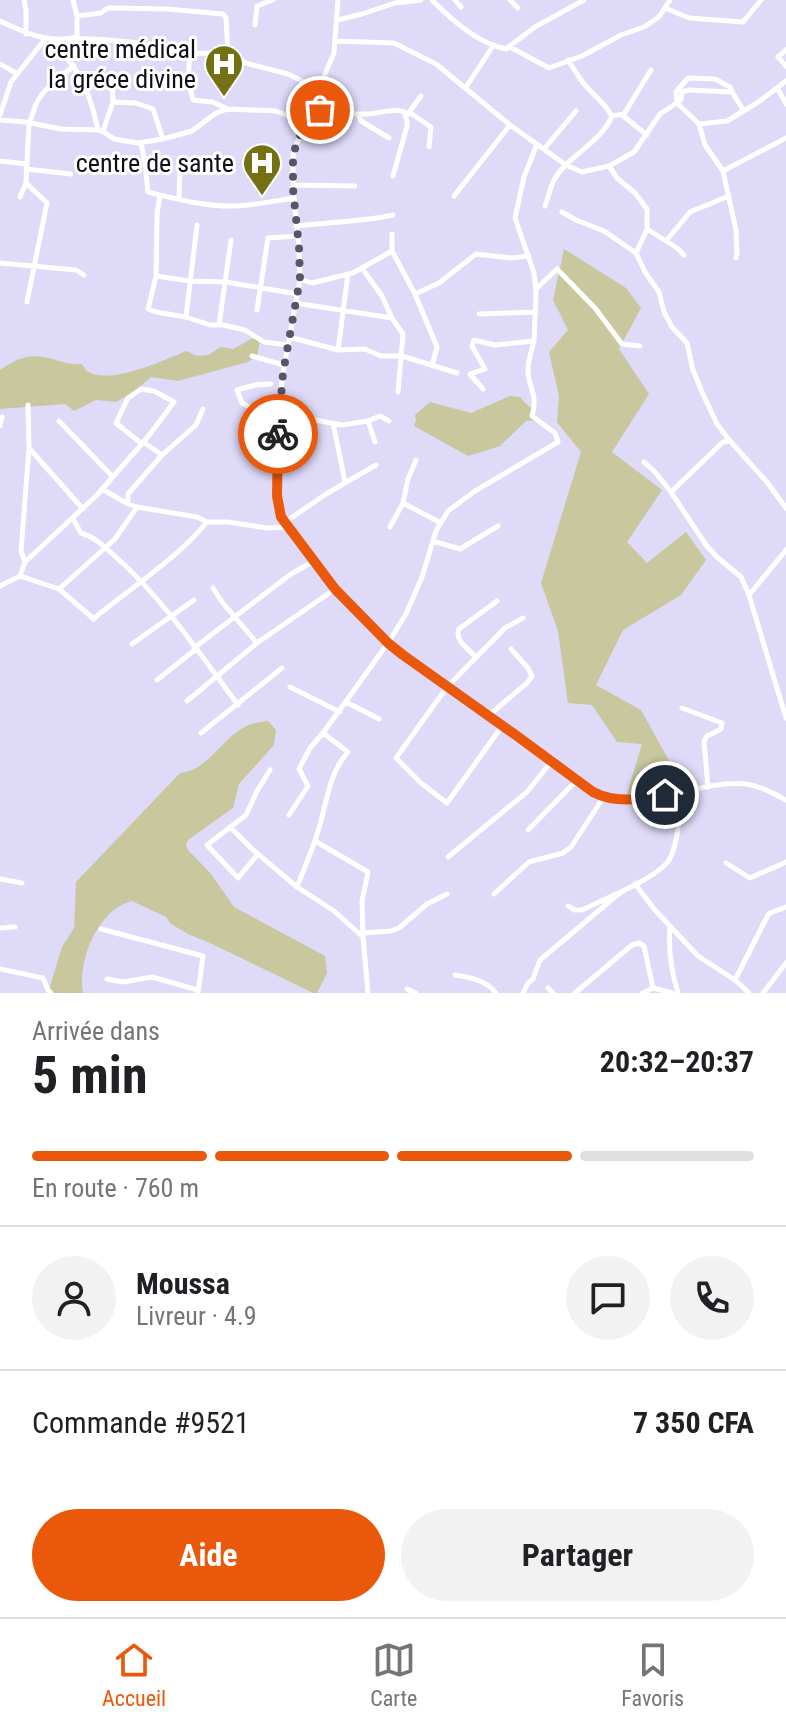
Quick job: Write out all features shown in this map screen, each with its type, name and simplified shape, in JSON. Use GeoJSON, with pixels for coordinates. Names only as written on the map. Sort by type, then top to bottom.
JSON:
{"type":"FeatureCollection","features":[{"type":"Feature","properties":{"kind":"street"},"geometry":{"type":"LineString","coordinates":[[24,0],[26,34]]}},
{"type":"Feature","properties":{"kind":"street"},"geometry":{"type":"LineString","coordinates":[[73,0],[77,37]]}},
{"type":"Feature","properties":{"kind":"street"},"geometry":{"type":"LineString","coordinates":[[255,25],[257,6],[273,0]]}},
{"type":"Feature","properties":{"kind":"street"},"geometry":{"type":"LineString","coordinates":[[338,0],[334,53],[293,154],[300,279],[278,413],[277,496],[278,510],[286,525],[335,589],[388,643],[603,798],[622,801],[747,784],[786,800]]}},
{"type":"Feature","properties":{"kind":"street"},"geometry":{"type":"LineString","coordinates":[[338,20],[395,3],[421,0]]}},
{"type":"Feature","properties":{"kind":"street"},"geometry":{"type":"LineString","coordinates":[[432,0],[456,23],[493,46],[506,49],[535,27],[581,1]]}},
{"type":"Feature","properties":{"kind":"street"},"geometry":{"type":"LineString","coordinates":[[455,0],[461,7]]}},
{"type":"Feature","properties":{"kind":"street"},"geometry":{"type":"LineString","coordinates":[[510,0],[518,8]]}},
{"type":"Feature","properties":{"kind":"street"},"geometry":{"type":"LineString","coordinates":[[510,47],[549,68],[644,27],[659,17],[670,0]]}},
{"type":"Feature","properties":{"kind":"street"},"geometry":{"type":"LineString","coordinates":[[665,8],[689,18],[743,22],[761,0]]}},
{"type":"Feature","properties":{"kind":"street"},"geometry":{"type":"LineString","coordinates":[[77,16],[101,13],[108,8],[223,14],[226,18],[228,55]]}},
{"type":"Feature","properties":{"kind":"street"},"geometry":{"type":"LineString","coordinates":[[0,21],[26,34],[45,39],[95,38],[152,46],[163,54],[228,55],[288,74],[318,89]]}},
{"type":"Feature","properties":{"kind":"street"},"geometry":{"type":"LineString","coordinates":[[53,37],[61,53],[74,66],[100,130]]}},
{"type":"Feature","properties":{"kind":"street"},"geometry":{"type":"LineString","coordinates":[[45,39],[16,73],[0,118],[61,129],[100,130],[114,139],[141,143],[192,131],[216,113],[228,109],[276,111],[304,122]]}},
{"type":"Feature","properties":{"kind":"street"},"geometry":{"type":"LineString","coordinates":[[336,41],[394,43],[436,64],[510,125],[566,165],[582,172],[609,166],[634,152],[660,114],[681,100],[682,92],[732,92]]}},
{"type":"Feature","properties":{"kind":"street"},"geometry":{"type":"LineString","coordinates":[[466,87],[493,46]]}},
{"type":"Feature","properties":{"kind":"street"},"geometry":{"type":"LineString","coordinates":[[786,50],[778,57],[786,66]]}},
{"type":"Feature","properties":{"kind":"street"},"geometry":{"type":"LineString","coordinates":[[190,54],[188,78],[193,100],[212,102],[228,109]]}},
{"type":"Feature","properties":{"kind":"street"},"geometry":{"type":"LineString","coordinates":[[568,60],[583,83],[612,116]]}},
{"type":"Feature","properties":{"kind":"street"},"geometry":{"type":"LineString","coordinates":[[0,64],[16,73]]}},
{"type":"Feature","properties":{"kind":"street"},"geometry":{"type":"LineString","coordinates":[[20,197],[26,183],[29,123],[36,102],[74,66]]}},
{"type":"Feature","properties":{"kind":"street"},"geometry":{"type":"LineString","coordinates":[[622,115],[651,70]]}},
{"type":"Feature","properties":{"kind":"street"},"geometry":{"type":"LineString","coordinates":[[100,130],[113,102],[112,73]]}},
{"type":"Feature","properties":{"kind":"street"},"geometry":{"type":"LineString","coordinates":[[736,258],[736,230],[723,171],[705,145],[699,124],[677,103],[676,92],[688,78],[715,79],[730,87],[744,111]]}},
{"type":"Feature","properties":{"kind":"street"},"geometry":{"type":"LineString","coordinates":[[699,124],[727,121],[786,81]]}},
{"type":"Feature","properties":{"kind":"street"},"geometry":{"type":"LineString","coordinates":[[778,89],[786,104]]}},
{"type":"Feature","properties":{"kind":"street"},"geometry":{"type":"LineString","coordinates":[[393,176],[408,114],[421,96]]}},
{"type":"Feature","properties":{"kind":"street"},"geometry":{"type":"LineString","coordinates":[[113,102],[136,103],[153,109],[163,139]]}},
{"type":"Feature","properties":{"kind":"street"},"geometry":{"type":"LineString","coordinates":[[311,106],[320,110],[366,115],[400,110],[431,127],[429,147]]}},
{"type":"Feature","properties":{"kind":"street"},"geometry":{"type":"LineString","coordinates":[[544,149],[576,111]]}},
{"type":"Feature","properties":{"kind":"street"},"geometry":{"type":"LineString","coordinates":[[358,113],[361,121],[389,138]]}},
{"type":"Feature","properties":{"kind":"street"},"geometry":{"type":"LineString","coordinates":[[612,116],[622,115],[647,135]]}},
{"type":"Feature","properties":{"kind":"street"},"geometry":{"type":"LineString","coordinates":[[545,206],[554,180],[608,127],[612,116]]}},
{"type":"Feature","properties":{"kind":"street"},"geometry":{"type":"LineString","coordinates":[[454,196],[510,125]]}},
{"type":"Feature","properties":{"kind":"street"},"geometry":{"type":"LineString","coordinates":[[723,171],[786,138]]}},
{"type":"Feature","properties":{"kind":"street"},"geometry":{"type":"LineString","coordinates":[[141,143],[148,192],[207,204],[239,206],[294,198]]}},
{"type":"Feature","properties":{"kind":"street"},"geometry":{"type":"LineString","coordinates":[[289,815],[308,786],[299,769],[310,748],[340,712],[406,614],[433,541],[448,511],[475,491],[558,442],[555,433],[532,416],[534,393],[527,371],[534,341],[536,289],[533,264],[515,218],[524,177],[537,144]]}},
{"type":"Feature","properties":{"kind":"street"},"geometry":{"type":"LineString","coordinates":[[0,161],[71,174]]}},
{"type":"Feature","properties":{"kind":"street"},"geometry":{"type":"LineString","coordinates":[[609,166],[647,209],[647,229],[636,253]]}},
{"type":"Feature","properties":{"kind":"street"},"geometry":{"type":"LineString","coordinates":[[179,199],[180,170]]}},
{"type":"Feature","properties":{"kind":"street"},"geometry":{"type":"LineString","coordinates":[[26,183],[47,203],[27,302]]}},
{"type":"Feature","properties":{"kind":"street"},"geometry":{"type":"LineString","coordinates":[[293,185],[355,186]]}},
{"type":"Feature","properties":{"kind":"street"},"geometry":{"type":"LineString","coordinates":[[160,195],[156,276],[148,309],[210,325],[245,330],[264,342],[288,345]]}},
{"type":"Feature","properties":{"kind":"street"},"geometry":{"type":"LineString","coordinates":[[666,241],[690,212],[729,196]]}},
{"type":"Feature","properties":{"kind":"street"},"geometry":{"type":"LineString","coordinates":[[562,212],[604,231],[636,253],[659,292],[672,327],[687,343],[693,370],[717,424],[786,508]]}},
{"type":"Feature","properties":{"kind":"street"},"geometry":{"type":"LineString","coordinates":[[296,226],[362,221],[393,215]]}},
{"type":"Feature","properties":{"kind":"street"},"geometry":{"type":"LineString","coordinates":[[186,317],[197,225]]}},
{"type":"Feature","properties":{"kind":"street"},"geometry":{"type":"LineString","coordinates":[[647,229],[684,255]]}},
{"type":"Feature","properties":{"kind":"street"},"geometry":{"type":"LineString","coordinates":[[392,234],[392,251],[415,294],[437,347],[432,366]]}},
{"type":"Feature","properties":{"kind":"street"},"geometry":{"type":"LineString","coordinates":[[257,310],[268,238],[298,236]]}},
{"type":"Feature","properties":{"kind":"street"},"geometry":{"type":"LineString","coordinates":[[219,325],[231,240]]}},
{"type":"Feature","properties":{"kind":"street"},"geometry":{"type":"LineString","coordinates":[[300,279],[312,283],[348,274],[392,251]]}},
{"type":"Feature","properties":{"kind":"street"},"geometry":{"type":"LineString","coordinates":[[415,294],[439,283],[476,254],[511,258],[529,256]]}},
{"type":"Feature","properties":{"kind":"street"},"geometry":{"type":"LineString","coordinates":[[0,263],[76,270],[84,275]]}},
{"type":"Feature","properties":{"kind":"street"},"geometry":{"type":"LineString","coordinates":[[362,268],[403,334],[398,392]]}},
{"type":"Feature","properties":{"kind":"street"},"geometry":{"type":"LineString","coordinates":[[536,289],[557,269],[595,308],[622,344],[640,346]]}},
{"type":"Feature","properties":{"kind":"street"},"geometry":{"type":"LineString","coordinates":[[338,350],[348,274]]}},
{"type":"Feature","properties":{"kind":"street"},"geometry":{"type":"LineString","coordinates":[[156,276],[226,282],[298,294]]}},
{"type":"Feature","properties":{"kind":"street"},"geometry":{"type":"LineString","coordinates":[[295,303],[392,318]]}},
{"type":"Feature","properties":{"kind":"street"},"geometry":{"type":"LineString","coordinates":[[479,314],[536,312]]}},
{"type":"Feature","properties":{"kind":"street"},"geometry":{"type":"LineString","coordinates":[[289,337],[338,350],[365,349],[381,356],[402,356],[457,373]]}},
{"type":"Feature","properties":{"kind":"street"},"geometry":{"type":"LineString","coordinates":[[483,389],[470,374],[485,369],[472,346],[474,340],[495,345],[534,341]]}},
{"type":"Feature","properties":{"kind":"street"},"geometry":{"type":"LineString","coordinates":[[252,356],[284,365]]}},
{"type":"Feature","properties":{"kind":"street"},"geometry":{"type":"LineString","coordinates":[[271,384],[237,390],[242,403],[254,409],[259,419],[278,424]]}},
{"type":"Feature","properties":{"kind":"street"},"geometry":{"type":"LineString","coordinates":[[0,586],[20,576],[25,562],[102,489],[143,443],[174,402],[154,391],[141,389],[128,398],[116,423],[143,443],[162,455]]}},
{"type":"Feature","properties":{"kind":"street"},"geometry":{"type":"LineString","coordinates":[[25,562],[21,551],[29,448],[28,405]]}},
{"type":"Feature","properties":{"kind":"street"},"geometry":{"type":"LineString","coordinates":[[128,504],[128,494],[162,455],[196,425],[203,409]]}},
{"type":"Feature","properties":{"kind":"street"},"geometry":{"type":"LineString","coordinates":[[278,413],[342,425],[380,416],[389,421]]}},
{"type":"Feature","properties":{"kind":"street"},"geometry":{"type":"LineString","coordinates":[[0,426],[2,417]]}},
{"type":"Feature","properties":{"kind":"street"},"geometry":{"type":"LineString","coordinates":[[59,421],[112,476]]}},
{"type":"Feature","properties":{"kind":"street"},"geometry":{"type":"LineString","coordinates":[[368,421],[375,442]]}},
{"type":"Feature","properties":{"kind":"street"},"geometry":{"type":"LineString","coordinates":[[333,423],[345,482]]}},
{"type":"Feature","properties":{"kind":"street"},"geometry":{"type":"LineString","coordinates":[[671,492],[723,442],[730,441]]}},
{"type":"Feature","properties":{"kind":"street"},"geometry":{"type":"LineString","coordinates":[[29,448],[83,509]]}},
{"type":"Feature","properties":{"kind":"street"},"geometry":{"type":"LineString","coordinates":[[390,527],[403,503],[416,460]]}},
{"type":"Feature","properties":{"kind":"street"},"geometry":{"type":"LineString","coordinates":[[644,462],[671,492],[700,538],[741,577],[786,717]]}},
{"type":"Feature","properties":{"kind":"street"},"geometry":{"type":"LineString","coordinates":[[102,489],[137,507],[197,517],[207,522],[267,528],[286,525],[345,482],[376,465]]}},
{"type":"Feature","properties":{"kind":"street"},"geometry":{"type":"LineString","coordinates":[[403,503],[441,523]]}},
{"type":"Feature","properties":{"kind":"street"},"geometry":{"type":"LineString","coordinates":[[59,589],[115,539],[137,507]]}},
{"type":"Feature","properties":{"kind":"street"},"geometry":{"type":"LineString","coordinates":[[73,519],[81,533],[89,535],[142,581],[238,705]]}},
{"type":"Feature","properties":{"kind":"street"},"geometry":{"type":"LineString","coordinates":[[20,576],[59,589],[94,619],[198,534],[207,522]]}},
{"type":"Feature","properties":{"kind":"street"},"geometry":{"type":"LineString","coordinates":[[433,541],[460,549],[498,526]]}},
{"type":"Feature","properties":{"kind":"street"},"geometry":{"type":"LineString","coordinates":[[749,595],[786,550]]}},
{"type":"Feature","properties":{"kind":"street"},"geometry":{"type":"LineString","coordinates":[[196,649],[291,574],[314,561]]}},
{"type":"Feature","properties":{"kind":"street"},"geometry":{"type":"LineString","coordinates":[[213,588],[257,643]]}},
{"type":"Feature","properties":{"kind":"street"},"geometry":{"type":"LineString","coordinates":[[187,701],[257,643],[335,589]]}},
{"type":"Feature","properties":{"kind":"street"},"geometry":{"type":"LineString","coordinates":[[132,644],[194,600]]}},
{"type":"Feature","properties":{"kind":"street"},"geometry":{"type":"LineString","coordinates":[[476,657],[458,639],[457,633],[497,601]]}},
{"type":"Feature","properties":{"kind":"street"},"geometry":{"type":"LineString","coordinates":[[502,725],[448,802],[444,803],[396,758],[447,687],[505,628],[523,618]]}},
{"type":"Feature","properties":{"kind":"street"},"geometry":{"type":"LineString","coordinates":[[157,680],[226,624],[241,623]]}},
{"type":"Feature","properties":{"kind":"street"},"geometry":{"type":"LineString","coordinates":[[488,716],[532,676],[511,649]]}},
{"type":"Feature","properties":{"kind":"street"},"geometry":{"type":"LineString","coordinates":[[201,733],[282,668]]}},
{"type":"Feature","properties":{"kind":"street"},"geometry":{"type":"LineString","coordinates":[[290,687],[340,712]]}},
{"type":"Feature","properties":{"kind":"street"},"geometry":{"type":"LineString","coordinates":[[346,702],[379,719]]}},
{"type":"Feature","properties":{"kind":"street"},"geometry":{"type":"LineString","coordinates":[[682,708],[722,723],[721,729],[704,741],[708,787]]}},
{"type":"Feature","properties":{"kind":"street"},"geometry":{"type":"LineString","coordinates":[[297,887],[315,841],[331,783],[340,761],[348,752],[323,733]]}},
{"type":"Feature","properties":{"kind":"street"},"geometry":{"type":"LineString","coordinates":[[448,857],[527,792],[551,762]]}},
{"type":"Feature","properties":{"kind":"street"},"geometry":{"type":"LineString","coordinates":[[258,854],[238,878],[207,845],[246,815],[270,770]]}},
{"type":"Feature","properties":{"kind":"street"},"geometry":{"type":"LineString","coordinates":[[528,830],[576,781]]}},
{"type":"Feature","properties":{"kind":"street"},"geometry":{"type":"LineString","coordinates":[[568,906],[582,910],[661,868],[673,851],[683,792]]}},
{"type":"Feature","properties":{"kind":"street"},"geometry":{"type":"LineString","coordinates":[[494,894],[529,862],[563,853],[571,847],[603,798]]}},
{"type":"Feature","properties":{"kind":"street"},"geometry":{"type":"LineString","coordinates":[[230,827],[297,887],[363,935],[399,928],[427,904],[447,894]]}},
{"type":"Feature","properties":{"kind":"street"},"geometry":{"type":"LineString","coordinates":[[315,841],[368,872],[362,901],[368,993]]}},
{"type":"Feature","properties":{"kind":"street"},"geometry":{"type":"LineString","coordinates":[[726,863],[750,878],[786,862]]}},
{"type":"Feature","properties":{"kind":"street"},"geometry":{"type":"LineString","coordinates":[[0,879],[22,883]]}},
{"type":"Feature","properties":{"kind":"street"},"geometry":{"type":"LineString","coordinates":[[635,884],[704,962],[735,980],[749,993]]}},
{"type":"Feature","properties":{"kind":"street"},"geometry":{"type":"LineString","coordinates":[[523,993],[533,979],[540,960],[625,889]]}},
{"type":"Feature","properties":{"kind":"street"},"geometry":{"type":"LineString","coordinates":[[735,980],[768,915],[786,907]]}},
{"type":"Feature","properties":{"kind":"street"},"geometry":{"type":"LineString","coordinates":[[670,926],[671,970],[678,993]]}},
{"type":"Feature","properties":{"kind":"street"},"geometry":{"type":"LineString","coordinates":[[0,928],[15,927]]}},
{"type":"Feature","properties":{"kind":"street"},"geometry":{"type":"LineString","coordinates":[[101,929],[203,956],[198,991],[152,977],[123,982],[107,979]]}},
{"type":"Feature","properties":{"kind":"street"},"geometry":{"type":"LineString","coordinates":[[575,993],[632,945],[639,943],[644,946],[653,988]]}},
{"type":"Feature","properties":{"kind":"street"},"geometry":{"type":"LineString","coordinates":[[763,993],[786,963]]}},
{"type":"Feature","properties":{"kind":"street"},"geometry":{"type":"LineString","coordinates":[[0,969],[43,978],[51,993]]}},
{"type":"Feature","properties":{"kind":"street"},"geometry":{"type":"LineString","coordinates":[[455,975],[479,980],[496,993]]}},
{"type":"Feature","properties":{"kind":"street"},"geometry":{"type":"LineString","coordinates":[[643,993],[653,988],[672,993]]}},
{"type":"Feature","properties":{"kind":"street"},"geometry":{"type":"LineString","coordinates":[[407,989],[416,993]]}},
{"type":"Feature","properties":{"kind":"green space"},"geometry":{"type":"Polygon","coordinates":[[[564,249],[626,288],[641,308],[619,349],[649,394],[612,452],[662,490],[627,542],[647,563],[686,532],[706,560],[681,595],[623,630],[596,685],[641,710],[682,784],[627,794],[642,744],[617,742],[592,705],[568,703],[558,631],[541,583],[581,452],[557,422],[559,396],[549,352],[568,330],[553,300],[564,249]]]}},
{"type":"Feature","properties":{"kind":"green space"},"geometry":{"type":"Polygon","coordinates":[[[255,337],[260,340],[257,356],[248,362],[178,381],[151,377],[116,402],[96,400],[74,411],[65,404],[0,409],[0,370],[21,359],[33,356],[48,358],[82,364],[89,372],[100,375],[115,375],[147,367],[186,351],[197,356],[208,355],[221,347],[233,349],[255,337]]]}},
{"type":"Feature","properties":{"kind":"green space"},"geometry":{"type":"Polygon","coordinates":[[[510,396],[520,397],[534,410],[536,420],[526,421],[500,446],[468,456],[414,426],[415,415],[430,402],[471,413],[510,396]]]}},
{"type":"Feature","properties":{"kind":"green space"},"geometry":{"type":"Polygon","coordinates":[[[268,721],[276,730],[274,745],[239,784],[233,808],[188,840],[186,845],[234,907],[325,956],[327,973],[317,993],[190,935],[171,924],[166,917],[132,901],[109,914],[92,938],[83,966],[83,993],[48,993],[62,947],[74,928],[76,882],[180,773],[198,767],[243,728],[268,721]]]}},
{"type":"Feature","properties":{"kind":"way so far"},"geometry":{"type":"LineString","coordinates":[[278,434],[283,373],[300,279],[293,154],[311,106],[320,110]]}},
{"type":"Feature","properties":{"kind":"place","name":"centre médical la gréce divine"},"geometry":{"type":"Point","coordinates":[224,98]}},
{"type":"Feature","properties":{"kind":"place","name":"centre de sante"},"geometry":{"type":"Point","coordinates":[262,197]}},
{"type":"Feature","properties":{"kind":"route"},"geometry":{"type":"LineString","coordinates":[[278,434],[277,496],[278,510],[284,523],[335,589],[388,643],[603,798],[622,801],[665,795]]}}]}
